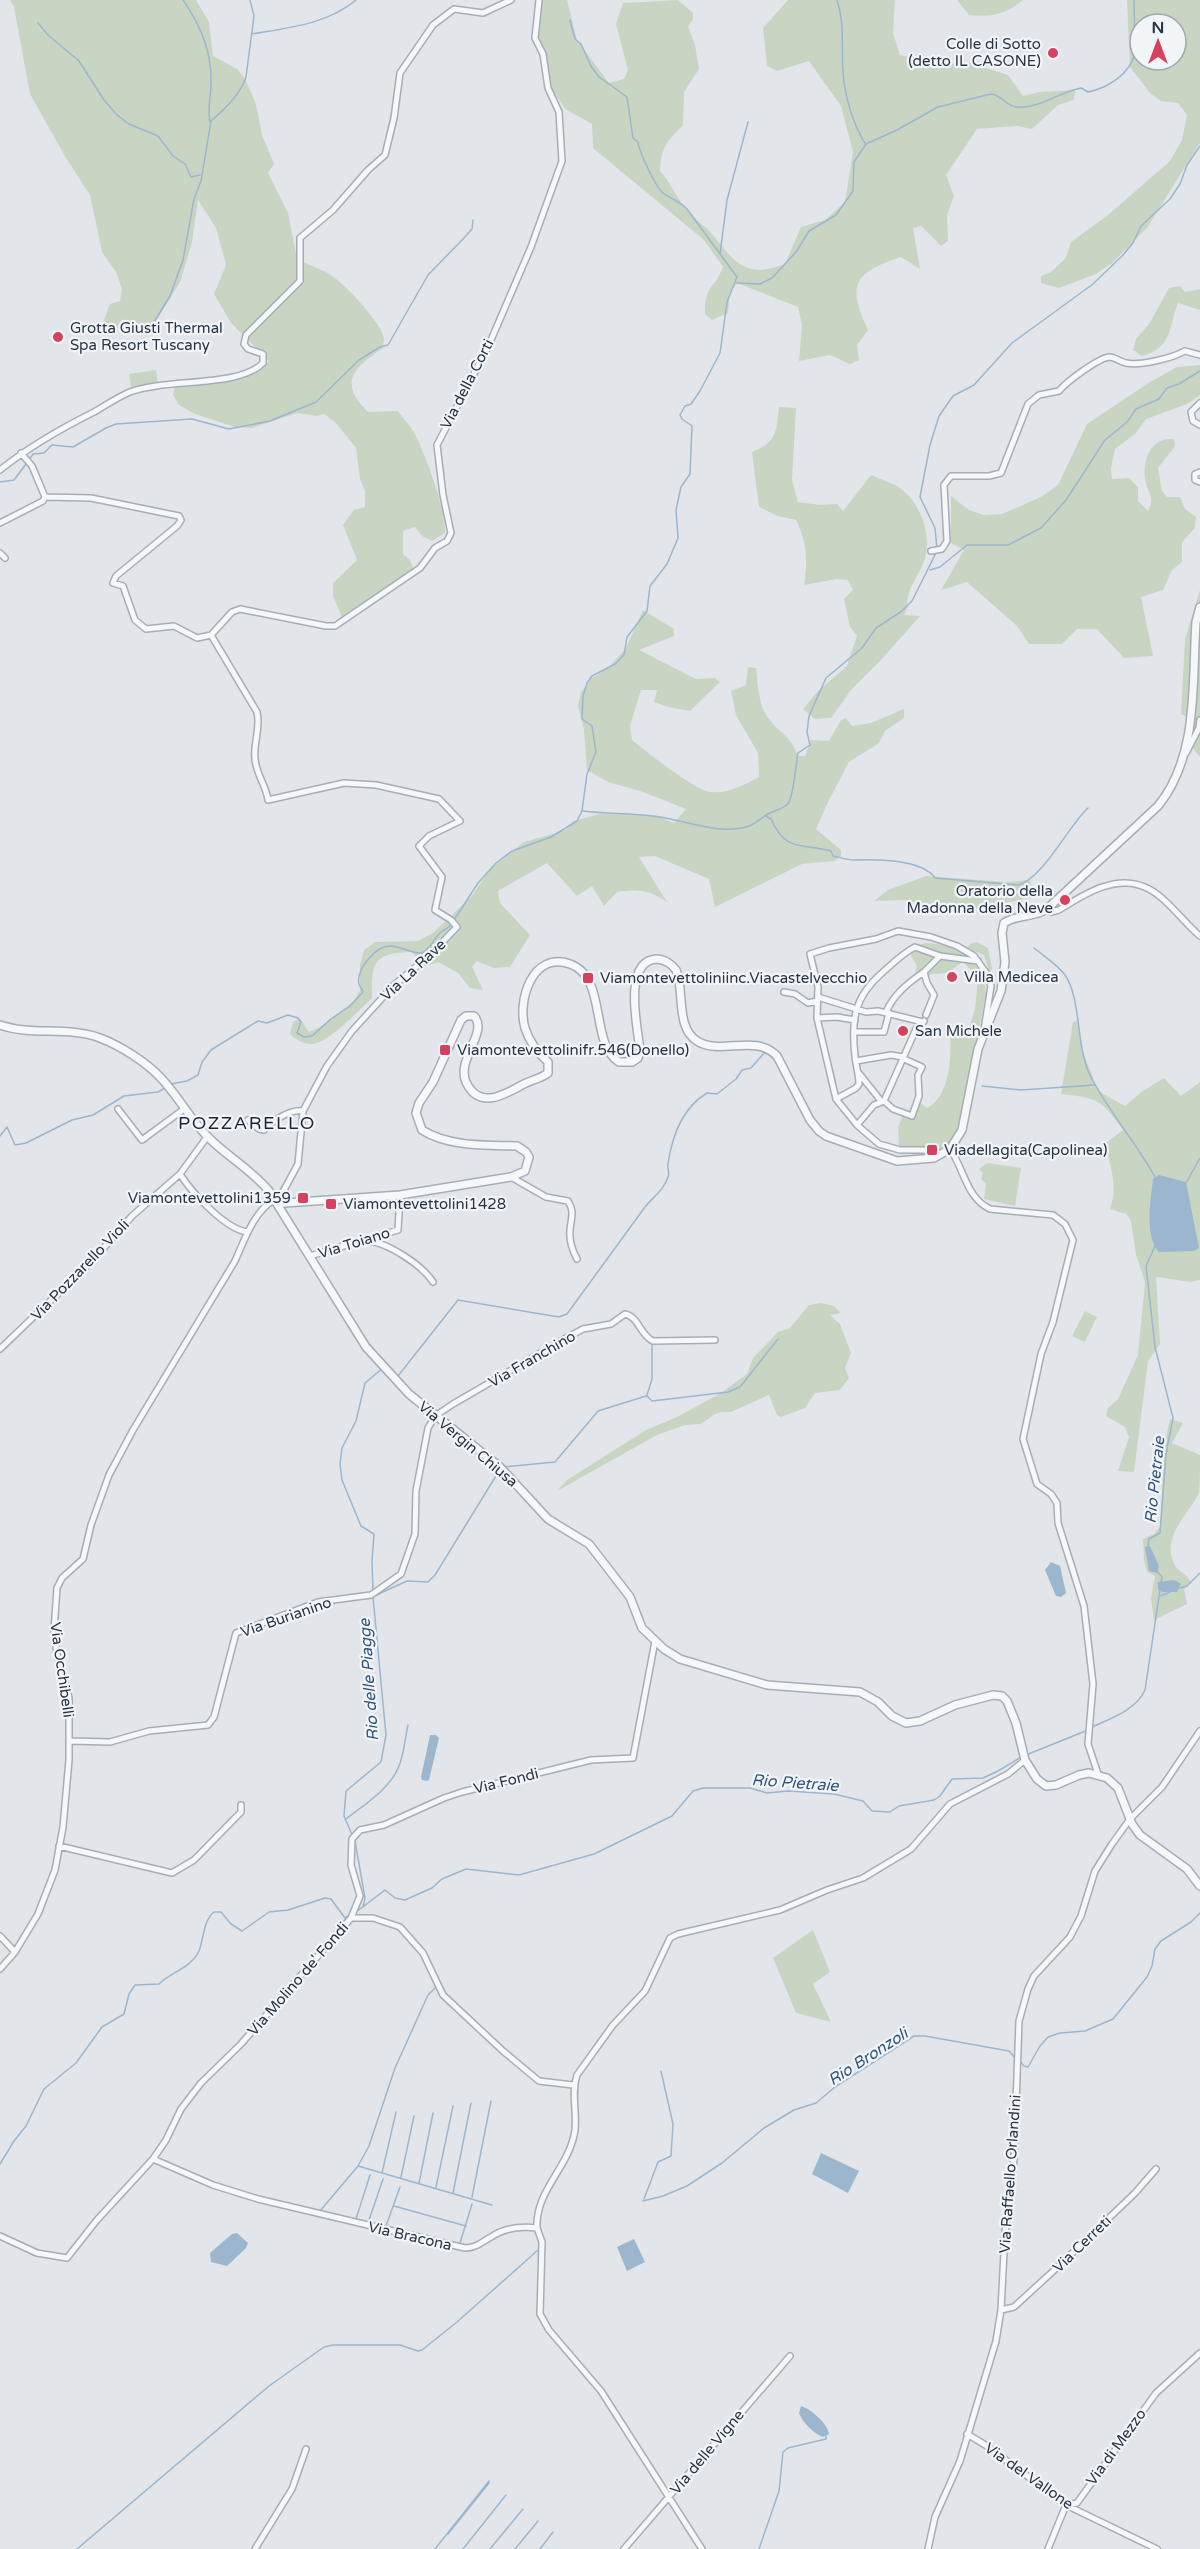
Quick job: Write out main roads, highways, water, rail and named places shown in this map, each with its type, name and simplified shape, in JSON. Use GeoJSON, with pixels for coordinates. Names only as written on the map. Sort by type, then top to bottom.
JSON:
{"type":"FeatureCollection","features":[{"type":"Feature","properties":{"kind":"water"},"geometry":{"type":"Polygon","coordinates":[[[1159,1175],[1186,1182],[1199,1248],[1194,1251],[1159,1252],[1154,1245],[1151,1237],[1150,1206],[1153,1179],[1159,1175]]]}},
{"type":"Feature","properties":{"kind":"water"},"geometry":{"type":"Polygon","coordinates":[[[1150,1546],[1159,1566],[1157,1573],[1149,1571],[1145,1547],[1150,1546]]]}},
{"type":"Feature","properties":{"kind":"water"},"geometry":{"type":"Polygon","coordinates":[[[1051,1562],[1060,1566],[1066,1593],[1061,1597],[1056,1596],[1045,1570],[1051,1562]]]}},
{"type":"Feature","properties":{"kind":"water"},"geometry":{"type":"Polygon","coordinates":[[[1174,1580],[1181,1584],[1177,1592],[1162,1592],[1158,1589],[1158,1582],[1174,1580]]]}},
{"type":"Feature","properties":{"kind":"water"},"geometry":{"type":"Polygon","coordinates":[[[430,1735],[436,1735],[439,1738],[427,1781],[422,1780],[421,1777],[430,1735]]]}},
{"type":"Feature","properties":{"kind":"water"},"geometry":{"type":"Polygon","coordinates":[[[821,2153],[859,2171],[848,2193],[812,2174],[821,2153]]]}},
{"type":"Feature","properties":{"kind":"water"},"geometry":{"type":"Polygon","coordinates":[[[237,2233],[248,2243],[246,2248],[227,2266],[211,2262],[210,2253],[232,2234],[237,2233]]]}},
{"type":"Feature","properties":{"kind":"water"},"geometry":{"type":"Polygon","coordinates":[[[634,2239],[645,2262],[627,2271],[617,2247],[634,2239]]]}},
{"type":"Feature","properties":{"kind":"water"},"geometry":{"type":"Polygon","coordinates":[[[801,2406],[818,2417],[826,2426],[829,2434],[823,2437],[809,2427],[799,2413],[801,2406]]]}},
{"type":"Feature","properties":{"kind":"waterway"},"geometry":{"type":"LineString","coordinates":[[183,0],[200,30],[210,61],[210,122]]}},
{"type":"Feature","properties":{"kind":"waterway"},"geometry":{"type":"LineString","coordinates":[[151,327],[170,296],[183,260],[194,199],[201,181],[211,121],[236,95],[246,77],[254,16],[250,0]]}},
{"type":"Feature","properties":{"kind":"waterway"},"geometry":{"type":"LineString","coordinates":[[252,34],[320,20],[333,15],[356,0]]}},
{"type":"Feature","properties":{"kind":"waterway"},"geometry":{"type":"LineString","coordinates":[[837,0],[842,26],[845,89],[853,118],[865,143]]}},
{"type":"Feature","properties":{"kind":"waterway"},"geometry":{"type":"LineString","coordinates":[[737,283],[760,284],[772,278],[796,252],[809,231],[836,215],[853,191],[854,162],[866,144],[938,107],[991,94],[998,96],[1009,105],[1025,107],[1081,88],[1088,92],[1096,90],[1117,79],[1128,67],[1135,53],[1134,0]]}},
{"type":"Feature","properties":{"kind":"waterway"},"geometry":{"type":"LineString","coordinates":[[454,920],[478,883],[496,863],[512,851],[551,837],[577,821],[582,811],[587,774],[596,752],[592,726],[582,719],[583,696],[592,676],[615,664],[624,655],[627,637],[647,611],[650,586],[667,564],[678,538],[676,510],[681,487],[690,474],[692,426],[680,415],[685,406],[691,404],[700,391],[720,353],[727,302],[737,277],[687,209],[663,193],[656,184],[638,142],[633,138],[627,97],[599,77],[581,44],[575,39],[570,20]]}},
{"type":"Feature","properties":{"kind":"waterway"},"geometry":{"type":"LineString","coordinates":[[38,23],[48,35],[79,61],[104,100],[117,115],[129,124],[158,136],[173,156],[185,164],[191,177],[200,175]]}},
{"type":"Feature","properties":{"kind":"waterway"},"geometry":{"type":"LineString","coordinates":[[720,254],[727,200],[748,122]]}},
{"type":"Feature","properties":{"kind":"waterway"},"geometry":{"type":"LineString","coordinates":[[937,549],[935,528],[920,497],[930,445],[939,416],[953,396],[974,385],[1012,343],[1093,284],[1123,255],[1133,243],[1141,226],[1170,199],[1180,184],[1187,165],[1200,146]]}},
{"type":"Feature","properties":{"kind":"waterway"},"geometry":{"type":"LineString","coordinates":[[29,460],[33,454],[44,453],[52,445],[73,447],[116,424],[192,419],[229,429],[270,421],[316,402],[359,360],[380,347],[388,345],[428,275],[472,229],[473,220]]}},
{"type":"Feature","properties":{"kind":"waterway"},"geometry":{"type":"LineString","coordinates":[[930,570],[940,567],[967,545],[1008,545],[1041,528],[1066,500],[1105,440],[1127,422],[1136,409],[1159,399],[1167,388],[1179,384],[1200,371]]}},
{"type":"Feature","properties":{"kind":"waterway"},"geometry":{"type":"LineString","coordinates":[[0,482],[14,480],[26,464]]}},
{"type":"Feature","properties":{"kind":"waterway"},"geometry":{"type":"LineString","coordinates":[[583,811],[652,816],[711,828],[734,829],[750,826],[785,806],[792,792],[798,753],[810,745],[807,732],[809,716],[826,678],[862,648],[876,628],[902,611],[912,601],[936,553]]}},
{"type":"Feature","properties":{"kind":"waterway"},"geometry":{"type":"LineString","coordinates":[[766,816],[789,842],[831,851],[833,856],[850,860],[885,860],[909,864],[920,867],[935,878],[1018,885],[1027,881],[1046,863],[1088,808]]}},
{"type":"Feature","properties":{"kind":"waterway"},"geometry":{"type":"LineString","coordinates":[[171,1084],[187,1081],[198,1075],[202,1062],[211,1050],[258,1021],[267,1023],[288,1015],[298,1018],[301,1022],[297,1033],[304,1037],[312,1036],[350,1006],[363,992],[359,984],[360,972],[373,954],[390,946],[422,953],[440,933],[452,924]]}},
{"type":"Feature","properties":{"kind":"waterway"},"geometry":{"type":"LineString","coordinates":[[1034,948],[1065,975],[1074,996],[1082,1049],[1089,1073],[1104,1100],[1155,1177]]}},
{"type":"Feature","properties":{"kind":"waterway"},"geometry":{"type":"LineString","coordinates":[[387,1365],[398,1376],[458,1300],[559,1317],[567,1314],[645,1207],[664,1186],[669,1175],[668,1166],[672,1143],[691,1106],[707,1093],[717,1094],[736,1079],[742,1070],[751,1068],[765,1052]]}},
{"type":"Feature","properties":{"kind":"waterway"},"geometry":{"type":"LineString","coordinates":[[982,1086],[1021,1090],[1095,1085]]}},
{"type":"Feature","properties":{"kind":"waterway"},"geometry":{"type":"LineString","coordinates":[[0,1136],[7,1127],[15,1145],[26,1143],[72,1120],[93,1115],[124,1096],[158,1092],[165,1088]]}},
{"type":"Feature","properties":{"kind":"waterway"},"geometry":{"type":"LineString","coordinates":[[1186,1183],[1200,1158]]}},
{"type":"Feature","properties":{"kind":"waterway","name":"Rio Pietraie"},"geometry":{"type":"LineString","coordinates":[[1148,1547],[1149,1539],[1160,1533],[1166,1454],[1173,1418],[1155,1347],[1146,1266],[1155,1246]]}},
{"type":"Feature","properties":{"kind":"waterway","name":"Rio delle Piagge"},"geometry":{"type":"LineString","coordinates":[[647,1396],[652,1401],[728,1392],[740,1387],[778,1339]]}},
{"type":"Feature","properties":{"kind":"waterway"},"geometry":{"type":"LineString","coordinates":[[647,1395],[652,1379],[652,1343]]}},
{"type":"Feature","properties":{"kind":"waterway"},"geometry":{"type":"LineString","coordinates":[[373,1592],[374,1534],[361,1526],[342,1480],[340,1464],[342,1448],[356,1421],[365,1383],[383,1368]]}},
{"type":"Feature","properties":{"kind":"waterway","name":"Rio delle Piagge"},"geometry":{"type":"LineString","coordinates":[[502,1467],[555,1462],[598,1411],[646,1396]]}},
{"type":"Feature","properties":{"kind":"waterway","name":"Rio delle Piagge"},"geometry":{"type":"LineString","coordinates":[[374,1596],[407,1581],[428,1582],[435,1575],[499,1471]]}},
{"type":"Feature","properties":{"kind":"waterway","name":"Rio Pietraie"},"geometry":{"type":"LineString","coordinates":[[1157,1571],[1162,1577],[1161,1582]]}},
{"type":"Feature","properties":{"kind":"waterway"},"geometry":{"type":"LineString","coordinates":[[1180,1588],[1187,1586],[1200,1573]]}},
{"type":"Feature","properties":{"kind":"waterway","name":"Rio Pietraie"},"geometry":{"type":"LineString","coordinates":[[1092,1727],[1130,1708],[1145,1690],[1160,1590]]}},
{"type":"Feature","properties":{"kind":"waterway"},"geometry":{"type":"LineString","coordinates":[[1161,1596],[1170,1592]]}},
{"type":"Feature","properties":{"kind":"waterway","name":"Rio delle Piagge"},"geometry":{"type":"LineString","coordinates":[[353,1837],[344,1816],[346,1791],[381,1762],[386,1735],[373,1597]]}},
{"type":"Feature","properties":{"kind":"waterway"},"geometry":{"type":"LineString","coordinates":[[346,1819],[390,1782],[399,1766],[408,1725]]}},
{"type":"Feature","properties":{"kind":"waterway","name":"Rio Pietraie"},"geometry":{"type":"LineString","coordinates":[[1026,1755],[1088,1730]]}},
{"type":"Feature","properties":{"kind":"waterway","name":"Rio Pietraie"},"geometry":{"type":"LineString","coordinates":[[356,1912],[385,1890],[395,1898],[405,1900],[432,1888],[442,1879],[466,1869],[519,1875],[594,1854],[672,1816],[693,1791],[703,1788],[750,1788],[767,1793],[788,1791],[834,1794],[863,1801],[872,1811],[890,1812],[899,1806],[934,1800],[940,1796],[952,1779],[983,1778],[1021,1757]]}},
{"type":"Feature","properties":{"kind":"waterway","name":"Rio delle Piagge"},"geometry":{"type":"LineString","coordinates":[[355,1841],[365,1898],[363,1907]]}},
{"type":"Feature","properties":{"kind":"waterway","name":"Rio Pietraie"},"geometry":{"type":"LineString","coordinates":[[0,2164],[26,2126],[44,2089],[76,2063],[102,2027],[124,2014],[129,1994],[135,1985],[159,1984],[191,1962],[199,1951],[206,1925],[214,1912],[221,1912],[231,1924],[242,1931],[269,1912],[288,1910],[325,1898],[331,1899],[345,1918],[349,1915]]}},
{"type":"Feature","properties":{"kind":"waterway","name":"Rio Bronzoli"},"geometry":{"type":"LineString","coordinates":[[1020,2061],[1028,2067],[1048,2037],[1060,2033],[1085,2031],[1113,2019],[1147,1977],[1155,1949],[1161,1941],[1191,1922],[1200,1913]]}},
{"type":"Feature","properties":{"kind":"waterway"},"geometry":{"type":"LineString","coordinates":[[320,2211],[358,2166],[369,2146],[395,2068],[428,1995],[435,1988]]}},
{"type":"Feature","properties":{"kind":"waterway","name":"Rio Bronzoli"},"geometry":{"type":"LineString","coordinates":[[643,2201],[687,2186],[722,2163],[764,2128],[794,2110],[816,2103],[835,2087],[914,2036],[1009,2051],[1016,2059]]}},
{"type":"Feature","properties":{"kind":"waterway"},"geometry":{"type":"LineString","coordinates":[[644,2199],[658,2162],[671,2156],[673,2124],[661,2071]]}},
{"type":"Feature","properties":{"kind":"waterway"},"geometry":{"type":"LineString","coordinates":[[472,2197],[491,2101]]}},
{"type":"Feature","properties":{"kind":"waterway"},"geometry":{"type":"LineString","coordinates":[[453,2193],[471,2103]]}},
{"type":"Feature","properties":{"kind":"waterway"},"geometry":{"type":"LineString","coordinates":[[436,2187],[453,2106]]}},
{"type":"Feature","properties":{"kind":"waterway"},"geometry":{"type":"LineString","coordinates":[[382,2173],[396,2112]]}},
{"type":"Feature","properties":{"kind":"waterway"},"geometry":{"type":"LineString","coordinates":[[419,2183],[433,2113]]}},
{"type":"Feature","properties":{"kind":"waterway"},"geometry":{"type":"LineString","coordinates":[[401,2177],[414,2116]]}},
{"type":"Feature","properties":{"kind":"waterway"},"geometry":{"type":"LineString","coordinates":[[358,2166],[492,2205]]}},
{"type":"Feature","properties":{"kind":"waterway"},"geometry":{"type":"LineString","coordinates":[[356,2219],[370,2175]]}},
{"type":"Feature","properties":{"kind":"waterway"},"geometry":{"type":"LineString","coordinates":[[368,2223],[383,2179]]}},
{"type":"Feature","properties":{"kind":"waterway"},"geometry":{"type":"LineString","coordinates":[[386,2226],[400,2187]]}},
{"type":"Feature","properties":{"kind":"waterway"},"geometry":{"type":"LineString","coordinates":[[460,2243],[472,2204]]}},
{"type":"Feature","properties":{"kind":"waterway"},"geometry":{"type":"LineString","coordinates":[[394,2206],[466,2226]]}},
{"type":"Feature","properties":{"kind":"waterway"},"geometry":{"type":"LineString","coordinates":[[77,2549],[269,2386],[324,2347],[400,2345],[418,2351],[422,2350],[538,2250]]}},
{"type":"Feature","properties":{"kind":"waterway"},"geometry":{"type":"LineString","coordinates":[[759,2549],[779,2491],[783,2452],[788,2448],[826,2439],[826,2436]]}},
{"type":"Feature","properties":{"kind":"waterway"},"geometry":{"type":"LineString","coordinates":[[435,2549],[489,2481]]}},
{"type":"Feature","properties":{"kind":"waterway"},"geometry":{"type":"LineString","coordinates":[[448,2534],[489,2483]]}},
{"type":"Feature","properties":{"kind":"waterway"},"geometry":{"type":"LineString","coordinates":[[463,2549],[506,2495]]}},
{"type":"Feature","properties":{"kind":"waterway"},"geometry":{"type":"LineString","coordinates":[[490,2549],[523,2509]]}},
{"type":"Feature","properties":{"kind":"waterway"},"geometry":{"type":"LineString","coordinates":[[515,2549],[538,2521]]}},
{"type":"Feature","properties":{"kind":"waterway"},"geometry":{"type":"LineString","coordinates":[[540,2549],[553,2532]]}},
{"type":"Feature","properties":{"kind":"place","name":"Colle di Sotto (detto IL CASONE)"},"geometry":{"type":"Point","coordinates":[1053,53]}},
{"type":"Feature","properties":{"kind":"place","name":"Grotta Giusti Thermal Spa Resort Tuscany"},"geometry":{"type":"Point","coordinates":[58,337]}},
{"type":"Feature","properties":{"kind":"place","name":"Oratorio della Madonna della Neve"},"geometry":{"type":"Point","coordinates":[1065,900]}},
{"type":"Feature","properties":{"kind":"place","name":"Villa Medicea"},"geometry":{"type":"Point","coordinates":[952,977]}},
{"type":"Feature","properties":{"kind":"place","name":"Viamontevettoliniinc.Viacastelvecchio"},"geometry":{"type":"Point","coordinates":[588,978]}},
{"type":"Feature","properties":{"kind":"place","name":"San Michele"},"geometry":{"type":"Point","coordinates":[903,1031]}},
{"type":"Feature","properties":{"kind":"place","name":"Viamontevettolinifr.546(Donello)"},"geometry":{"type":"Point","coordinates":[445,1050]}},
{"type":"Feature","properties":{"kind":"place","name":"Viadellagita(Capolinea)"},"geometry":{"type":"Point","coordinates":[932,1150]}},
{"type":"Feature","properties":{"kind":"place","name":"Viamontevettolini1359"},"geometry":{"type":"Point","coordinates":[303,1198]}},
{"type":"Feature","properties":{"kind":"place","name":"Viamontevettolini1428"},"geometry":{"type":"Point","coordinates":[331,1204]}},
{"type":"Feature","properties":{"kind":"district","name":"POZZARELLO"},"geometry":{"type":"Point","coordinates":[247,1123]}}]}
